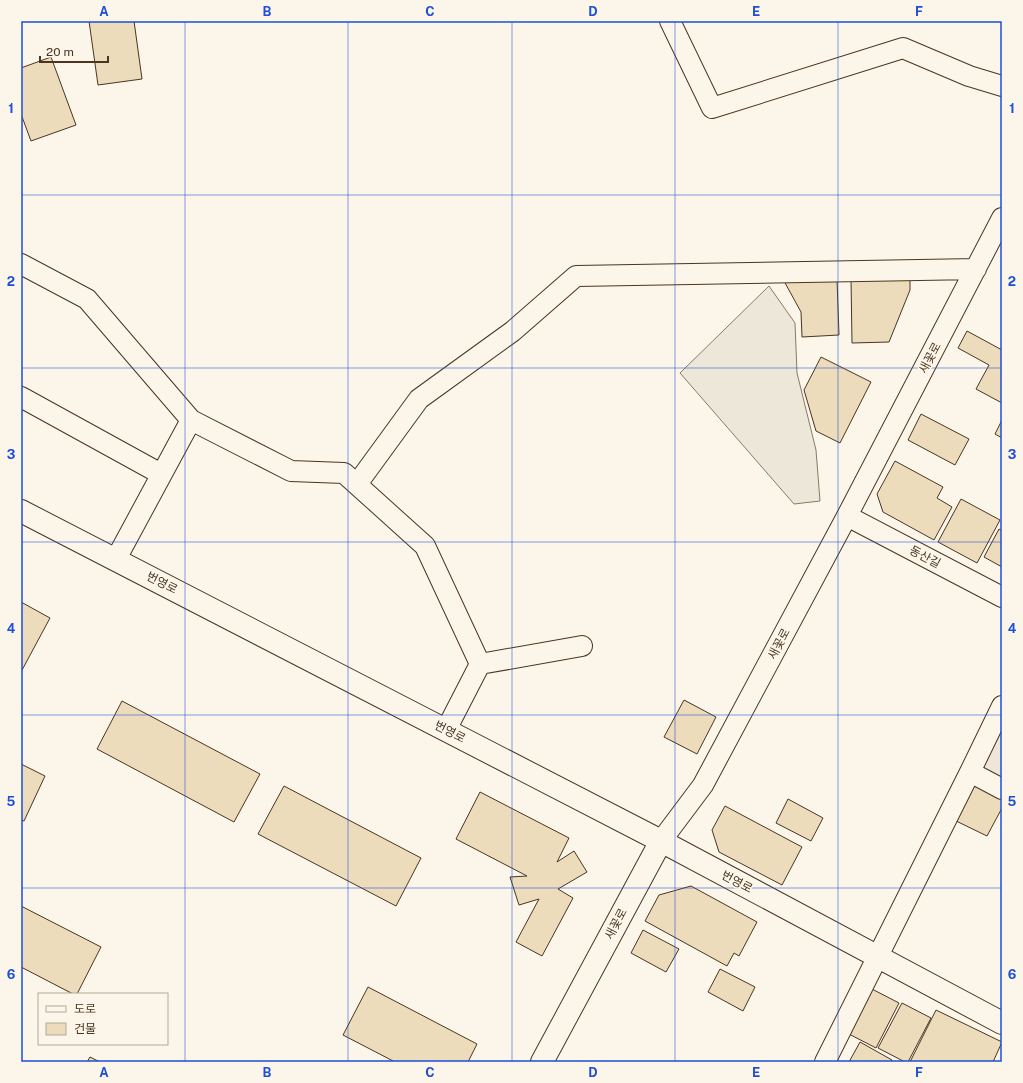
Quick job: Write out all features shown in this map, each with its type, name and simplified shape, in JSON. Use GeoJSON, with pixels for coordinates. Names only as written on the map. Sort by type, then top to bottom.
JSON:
{"type":"FeatureCollection","features":[{"type":"Feature","properties":{"kind":"street"},"geometry":{"type":"LineString","coordinates":[[670,21],[712,108],[903,48],[968,76],[1002,86]]}},
{"type":"Feature","properties":{"kind":"street","name":"새꽃로"},"geometry":{"type":"LineString","coordinates":[[542,1062],[661,842],[703,785],[847,516],[1002,220]]}},
{"type":"Feature","properties":{"kind":"street"},"geometry":{"type":"LineString","coordinates":[[21,264],[87,299],[191,420],[291,471],[344,473],[357,484],[425,546],[480,664]]}},
{"type":"Feature","properties":{"kind":"street"},"geometry":{"type":"LineString","coordinates":[[357,484],[419,399],[513,331],[576,276],[976,269]]}},
{"type":"Feature","properties":{"kind":"street"},"geometry":{"type":"LineString","coordinates":[[21,397],[161,474]]}},
{"type":"Feature","properties":{"kind":"street"},"geometry":{"type":"LineString","coordinates":[[116,559],[191,420]]}},
{"type":"Feature","properties":{"kind":"street","name":"번영로"},"geometry":{"type":"LineString","coordinates":[[21,510],[661,842],[1002,1023]]}},
{"type":"Feature","properties":{"kind":"street","name":"동산길"},"geometry":{"type":"LineString","coordinates":[[847,516],[1002,597]]}},
{"type":"Feature","properties":{"kind":"street"},"geometry":{"type":"LineString","coordinates":[[480,664],[582,646]]}},
{"type":"Feature","properties":{"kind":"street"},"geometry":{"type":"LineString","coordinates":[[446,730],[480,664]]}},
{"type":"Feature","properties":{"kind":"street"},"geometry":{"type":"LineString","coordinates":[[825,1062],[1002,706]]}},
{"type":"Feature","properties":{"kind":"street"},"geometry":{"type":"LineString","coordinates":[[970,772],[1002,789]]}},
{"type":"Feature","properties":{"kind":"shaded area"},"geometry":{"type":"Polygon","coordinates":[[[769,286],[795,323],[797,373],[816,450],[820,501],[794,504],[680,373],[769,286]]]}},
{"type":"Feature","properties":{"kind":"shaded area"},"geometry":{"type":"Polygon","coordinates":[[[1002,722],[1002,781],[979,768],[1002,722]]]}},
{"type":"Feature","properties":{"kind":"building"},"geometry":{"type":"Polygon","coordinates":[[[89,21],[134,21],[142,79],[98,85],[89,21]]]}},
{"type":"Feature","properties":{"kind":"building"},"geometry":{"type":"Polygon","coordinates":[[[51,57],[76,125],[31,141],[21,114],[21,68],[51,57]]]}},
{"type":"Feature","properties":{"kind":"building"},"geometry":{"type":"Polygon","coordinates":[[[910,277],[910,290],[889,342],[852,343],[851,278],[910,277]]]}},
{"type":"Feature","properties":{"kind":"building"},"geometry":{"type":"Polygon","coordinates":[[[837,279],[839,335],[802,337],[801,312],[784,281],[837,279]]]}},
{"type":"Feature","properties":{"kind":"building"},"geometry":{"type":"Polygon","coordinates":[[[967,331],[1002,350],[1002,403],[976,389],[989,365],[958,348],[967,331]]]}},
{"type":"Feature","properties":{"kind":"building"},"geometry":{"type":"Polygon","coordinates":[[[821,357],[871,382],[840,443],[816,431],[804,390],[821,357]]]}},
{"type":"Feature","properties":{"kind":"building"},"geometry":{"type":"Polygon","coordinates":[[[921,414],[969,439],[955,465],[908,440],[921,414]]]}},
{"type":"Feature","properties":{"kind":"building"},"geometry":{"type":"Polygon","coordinates":[[[1002,420],[1002,438],[995,434],[1002,420]]]}},
{"type":"Feature","properties":{"kind":"building"},"geometry":{"type":"Polygon","coordinates":[[[895,461],[943,487],[937,498],[952,507],[934,540],[883,512],[877,494],[895,461]]]}},
{"type":"Feature","properties":{"kind":"building"},"geometry":{"type":"Polygon","coordinates":[[[961,499],[1000,520],[977,563],[938,542],[961,499]]]}},
{"type":"Feature","properties":{"kind":"building"},"geometry":{"type":"Polygon","coordinates":[[[999,529],[1002,531],[1002,567],[984,557],[999,529]]]}},
{"type":"Feature","properties":{"kind":"building"},"geometry":{"type":"Polygon","coordinates":[[[21,602],[50,618],[21,672],[21,602]]]}},
{"type":"Feature","properties":{"kind":"building"},"geometry":{"type":"Polygon","coordinates":[[[684,700],[716,717],[697,754],[664,737],[684,700]]]}},
{"type":"Feature","properties":{"kind":"building"},"geometry":{"type":"Polygon","coordinates":[[[122,701],[260,774],[234,822],[97,749],[122,701]]]}},
{"type":"Feature","properties":{"kind":"building"},"geometry":{"type":"Polygon","coordinates":[[[21,764],[45,776],[24,821],[21,820],[21,764]]]}},
{"type":"Feature","properties":{"kind":"building"},"geometry":{"type":"Polygon","coordinates":[[[971,782],[1002,798],[1002,808],[987,836],[952,819],[971,782]]]}},
{"type":"Feature","properties":{"kind":"building"},"geometry":{"type":"Polygon","coordinates":[[[284,786],[421,858],[396,906],[258,834],[284,786]]]}},
{"type":"Feature","properties":{"kind":"building"},"geometry":{"type":"Polygon","coordinates":[[[480,792],[569,838],[557,862],[574,851],[587,872],[558,889],[573,898],[542,956],[516,942],[539,899],[519,905],[510,877],[527,876],[456,839],[480,792]]]}},
{"type":"Feature","properties":{"kind":"building"},"geometry":{"type":"Polygon","coordinates":[[[788,799],[823,818],[811,841],[776,823],[788,799]]]}},
{"type":"Feature","properties":{"kind":"building"},"geometry":{"type":"Polygon","coordinates":[[[725,806],[802,847],[782,885],[719,852],[712,830],[725,806]]]}},
{"type":"Feature","properties":{"kind":"building"},"geometry":{"type":"Polygon","coordinates":[[[691,886],[757,922],[739,956],[734,953],[727,966],[645,921],[659,895],[691,886]]]}},
{"type":"Feature","properties":{"kind":"building"},"geometry":{"type":"Polygon","coordinates":[[[21,906],[101,947],[78,993],[71,993],[21,967],[21,906]]]}},
{"type":"Feature","properties":{"kind":"building"},"geometry":{"type":"Polygon","coordinates":[[[643,930],[679,949],[666,972],[631,953],[643,930]]]}},
{"type":"Feature","properties":{"kind":"building"},"geometry":{"type":"Polygon","coordinates":[[[720,969],[755,987],[743,1011],[708,992],[720,969]]]}},
{"type":"Feature","properties":{"kind":"building"},"geometry":{"type":"Polygon","coordinates":[[[368,987],[477,1044],[468,1062],[395,1062],[343,1035],[368,987]]]}},
{"type":"Feature","properties":{"kind":"building"},"geometry":{"type":"Polygon","coordinates":[[[870,988],[899,1003],[876,1048],[847,1033],[870,988]]]}},
{"type":"Feature","properties":{"kind":"building"},"geometry":{"type":"Polygon","coordinates":[[[902,1003],[931,1018],[908,1062],[905,1062],[878,1048],[902,1003]]]}},
{"type":"Feature","properties":{"kind":"building"},"geometry":{"type":"Polygon","coordinates":[[[936,1010],[1002,1042],[993,1062],[910,1062],[936,1010]]]}},
{"type":"Feature","properties":{"kind":"building"},"geometry":{"type":"Polygon","coordinates":[[[860,1042],[892,1060],[890,1062],[849,1062],[860,1042]]]}},
{"type":"Feature","properties":{"kind":"building"},"geometry":{"type":"Polygon","coordinates":[[[90,1057],[100,1062],[87,1062],[90,1057]]]}}]}
